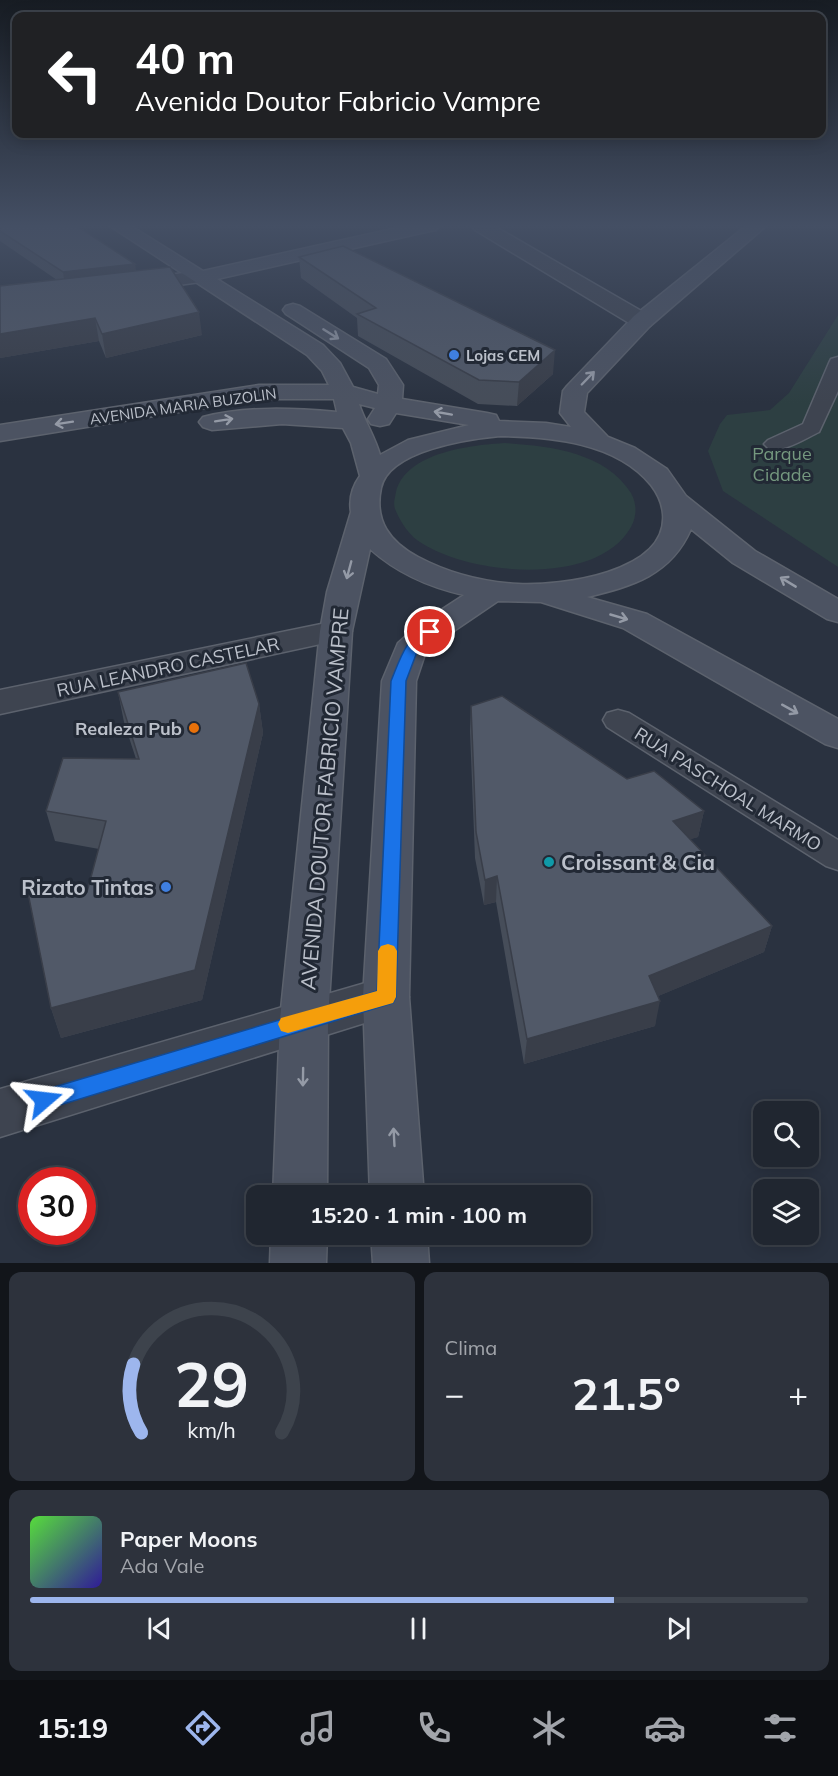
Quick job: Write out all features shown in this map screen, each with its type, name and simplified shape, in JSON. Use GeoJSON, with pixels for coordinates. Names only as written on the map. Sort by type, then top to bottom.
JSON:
{"type":"FeatureCollection","features":[{"type":"Feature","properties":{"kind":"main road"},"geometry":{"type":"LineString","coordinates":[[213,285],[315,350],[332,368],[344,392],[358,432],[376,539],[403,561],[442,580],[491,591],[542,594],[594,587],[636,573],[664,551],[678,526],[675,501]]}},
{"type":"Feature","properties":{"kind":"main road"},"geometry":{"type":"LineString","coordinates":[[598,442],[572,413],[575,391],[642,321],[686,285]]}},
{"type":"Feature","properties":{"kind":"main road"},"geometry":{"type":"LineString","coordinates":[[281,302],[378,364],[391,385],[389,404],[358,432]]}},
{"type":"Feature","properties":{"kind":"main road","name":"AVENIDA MARIA BUZOLIN"},"geometry":{"type":"LineString","coordinates":[[0,433],[258,392],[344,392],[389,404],[542,430]]}},
{"type":"Feature","properties":{"kind":"main road","name":"AVENIDA MARIA BUZOLIN"},"geometry":{"type":"LineString","coordinates":[[0,456],[250,416],[297,415],[358,432]]}},
{"type":"Feature","properties":{"kind":"main road"},"geometry":{"type":"LineString","coordinates":[[368,495],[394,457],[423,442],[460,432],[500,428],[542,430],[598,442],[633,457],[659,477],[675,501],[744,556],[838,612]]}},
{"type":"Feature","properties":{"kind":"main road","name":"AVENIDA DOUTOR FABRICIO VAMPRE"},"geometry":{"type":"LineString","coordinates":[[300,1185],[304,1019],[336,631],[343,592],[368,495]]}},
{"type":"Feature","properties":{"kind":"main road"},"geometry":{"type":"LineString","coordinates":[[396,1185],[386,997],[399,681],[410,650],[430,632],[491,591]]}},
{"type":"Feature","properties":{"kind":"main road"},"geometry":{"type":"LineString","coordinates":[[542,594],[635,621],[838,735]]}},
{"type":"Feature","properties":{"kind":"main road"},"geometry":{"type":"LineString","coordinates":[[298,1263],[299,1245]]}},
{"type":"Feature","properties":{"kind":"main road"},"geometry":{"type":"LineString","coordinates":[[400,1245],[401,1263]]}},
{"type":"Feature","properties":{"kind":"street"},"geometry":{"type":"LineString","coordinates":[[118,287],[135,285]]}},
{"type":"Feature","properties":{"kind":"street"},"geometry":{"type":"LineString","coordinates":[[581,285],[642,321]]}},
{"type":"Feature","properties":{"kind":"street","name":"RUA LEANDRO CASTELAR"},"geometry":{"type":"LineString","coordinates":[[0,702],[336,631]]}},
{"type":"Feature","properties":{"kind":"street"},"geometry":{"type":"LineString","coordinates":[[0,1113],[304,1019],[386,997]]}},
{"type":"Feature","properties":{"kind":"lane"},"geometry":{"type":"LineString","coordinates":[[775,444],[812,428],[838,363]]}},
{"type":"Feature","properties":{"kind":"lane","name":"RUA PASCHOAL MARMO"},"geometry":{"type":"LineString","coordinates":[[618,720],[838,857]]}},
{"type":"Feature","properties":{"kind":"green space","name":"Parque Cidade"},"geometry":{"type":"Polygon","coordinates":[[[838,315],[838,567],[723,491],[708,451],[720,424],[727,415],[770,410],[789,393],[838,315]]]}},
{"type":"Feature","properties":{"kind":"green space"},"geometry":{"type":"Polygon","coordinates":[[[505,443],[558,449],[592,460],[607,468],[620,479],[633,497],[635,514],[631,527],[614,546],[591,559],[563,567],[533,570],[472,563],[445,555],[418,541],[403,524],[395,509],[396,492],[402,478],[426,459],[442,453],[505,443]]]}},
{"type":"Feature","properties":{"kind":"building"},"geometry":{"type":"Polygon","coordinates":[[[182,285],[199,312],[102,334],[95,318],[0,334],[0,286],[182,285]]]}},
{"type":"Feature","properties":{"kind":"building"},"geometry":{"type":"Polygon","coordinates":[[[341,285],[422,285],[555,350],[519,382],[479,380],[357,314],[376,308],[341,285]]]}},
{"type":"Feature","properties":{"kind":"building"},"geometry":{"type":"Polygon","coordinates":[[[246,663],[259,704],[195,970],[51,1008],[28,893],[87,892],[106,821],[46,811],[63,758],[139,759],[118,692],[246,663]]]}},
{"type":"Feature","properties":{"kind":"building"},"geometry":{"type":"Polygon","coordinates":[[[502,696],[627,779],[654,771],[704,811],[673,821],[772,926],[649,976],[660,1001],[527,1039],[497,876],[485,880],[476,832],[471,706],[502,696]]]}},
{"type":"Feature","properties":{"kind":"slow traffic"},"geometry":{"type":"LineString","coordinates":[[288,1024],[386,997],[388,951]]}},
{"type":"Feature","properties":{"kind":"place","name":"Lojas CEM"},"geometry":{"type":"Point","coordinates":[454,355]}},
{"type":"Feature","properties":{"kind":"place","name":"Realeza Pub"},"geometry":{"type":"Point","coordinates":[194,728]}},
{"type":"Feature","properties":{"kind":"place","name":"Croissant & Cia"},"geometry":{"type":"Point","coordinates":[549,862]}},
{"type":"Feature","properties":{"kind":"place","name":"Rizato Tintas"},"geometry":{"type":"Point","coordinates":[166,887]}},
{"type":"Feature","properties":{"kind":"route"},"geometry":{"type":"LineString","coordinates":[[44,1100],[304,1019],[386,997],[399,681],[410,650],[430,632]]}}]}
